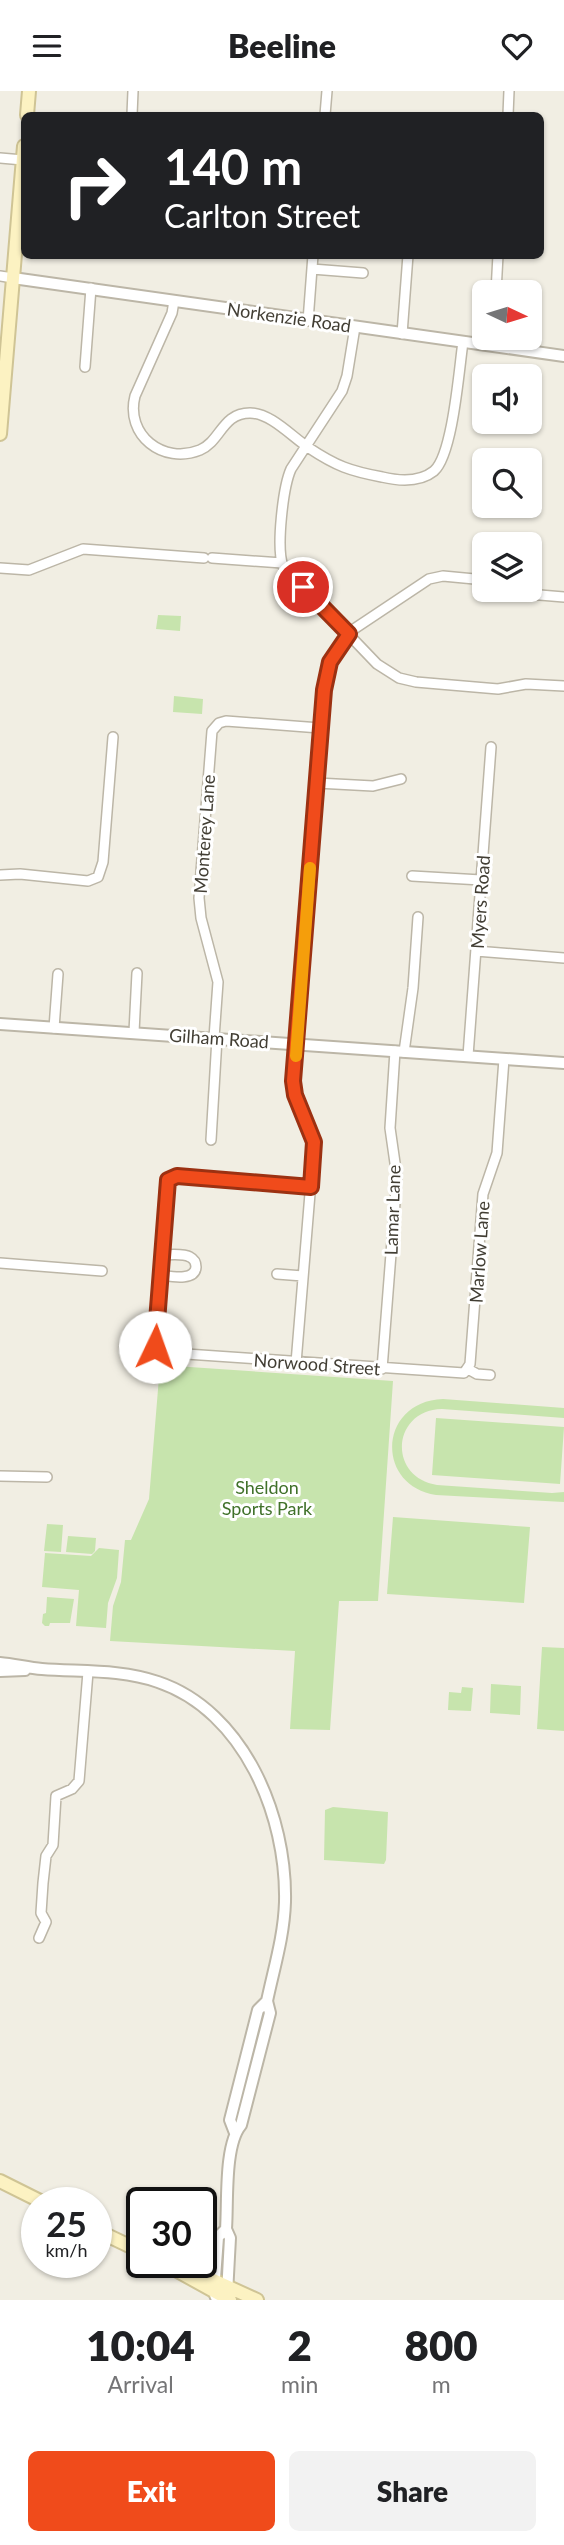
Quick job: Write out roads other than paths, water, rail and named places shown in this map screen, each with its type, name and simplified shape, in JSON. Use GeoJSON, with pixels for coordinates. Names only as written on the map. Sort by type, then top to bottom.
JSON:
{"type":"FeatureCollection","features":[{"type":"Feature","properties":{"kind":"main road"},"geometry":{"type":"LineString","coordinates":[[27,112],[29,91]]}},
{"type":"Feature","properties":{"kind":"main road"},"geometry":{"type":"LineString","coordinates":[[0,434],[7,277],[21,175]]}},
{"type":"Feature","properties":{"kind":"main road"},"geometry":{"type":"LineString","coordinates":[[0,2181],[21,2192]]}},
{"type":"Feature","properties":{"kind":"main road"},"geometry":{"type":"LineString","coordinates":[[205,2278],[222,2294],[257,2300]]}},
{"type":"Feature","properties":{"kind":"street"},"geometry":{"type":"LineString","coordinates":[[131,112],[133,91]]}},
{"type":"Feature","properties":{"kind":"street"},"geometry":{"type":"LineString","coordinates":[[325,112],[327,91]]}},
{"type":"Feature","properties":{"kind":"street"},"geometry":{"type":"LineString","coordinates":[[508,112],[509,91]]}},
{"type":"Feature","properties":{"kind":"street"},"geometry":{"type":"LineString","coordinates":[[0,158],[21,160]]}},
{"type":"Feature","properties":{"kind":"street"},"geometry":{"type":"LineString","coordinates":[[308,321],[313,259]]}},
{"type":"Feature","properties":{"kind":"street"},"geometry":{"type":"LineString","coordinates":[[402,334],[408,259]]}},
{"type":"Feature","properties":{"kind":"street"},"geometry":{"type":"LineString","coordinates":[[497,280],[498,259]]}},
{"type":"Feature","properties":{"kind":"street"},"geometry":{"type":"LineString","coordinates":[[312,269],[363,273]]}},
{"type":"Feature","properties":{"kind":"street","name":"Norkenzie Road"},"geometry":{"type":"LineString","coordinates":[[7,277],[472,342]]}},
{"type":"Feature","properties":{"kind":"street"},"geometry":{"type":"LineString","coordinates":[[85,367],[91,288]]}},
{"type":"Feature","properties":{"kind":"street"},"geometry":{"type":"LineString","coordinates":[[174,300],[171,316],[133,400],[134,421],[142,436],[163,451],[193,452],[210,443],[231,418],[250,413],[267,418],[343,468],[390,479],[416,479],[434,470],[445,453],[463,342]]}},
{"type":"Feature","properties":{"kind":"street"},"geometry":{"type":"LineString","coordinates":[[355,327],[342,391],[291,469],[286,486],[280,551],[282,563],[382,668],[405,680],[498,689],[526,684],[564,686]]}},
{"type":"Feature","properties":{"kind":"street","name":"Norkenzie Road"},"geometry":{"type":"LineString","coordinates":[[534,350],[564,356]]}},
{"type":"Feature","properties":{"kind":"street"},"geometry":{"type":"LineString","coordinates":[[0,568],[29,570],[83,548],[282,563]]}},
{"type":"Feature","properties":{"kind":"street"},"geometry":{"type":"LineString","coordinates":[[296,1363],[314,1142],[293,1086],[320,728],[327,670],[334,654],[349,634],[424,581],[439,576],[472,579]]}},
{"type":"Feature","properties":{"kind":"street"},"geometry":{"type":"LineString","coordinates":[[542,595],[564,597]]}},
{"type":"Feature","properties":{"kind":"street","name":"Monterey Lane"},"geometry":{"type":"LineString","coordinates":[[211,1140],[218,982],[201,918],[199,887],[211,735],[216,725],[226,721],[320,728]]}},
{"type":"Feature","properties":{"kind":"street"},"geometry":{"type":"LineString","coordinates":[[0,875],[20,874],[88,881],[98,877],[103,862],[113,737]]}},
{"type":"Feature","properties":{"kind":"street","name":"Myers Road"},"geometry":{"type":"LineString","coordinates":[[468,1056],[491,747]]}},
{"type":"Feature","properties":{"kind":"street"},"geometry":{"type":"LineString","coordinates":[[317,783],[373,786],[401,779]]}},
{"type":"Feature","properties":{"kind":"street"},"geometry":{"type":"LineString","coordinates":[[412,876],[481,880]]}},
{"type":"Feature","properties":{"kind":"street","name":"Lamar Lane"},"geometry":{"type":"LineString","coordinates":[[382,1369],[397,1177],[390,1128],[400,1052],[413,988],[418,917]]}},
{"type":"Feature","properties":{"kind":"street"},"geometry":{"type":"LineString","coordinates":[[476,951],[564,958]]}},
{"type":"Feature","properties":{"kind":"street"},"geometry":{"type":"LineString","coordinates":[[134,1032],[137,973]]}},
{"type":"Feature","properties":{"kind":"street"},"geometry":{"type":"LineString","coordinates":[[54,1028],[58,974]]}},
{"type":"Feature","properties":{"kind":"street","name":"Gilham Road"},"geometry":{"type":"LineString","coordinates":[[0,1024],[564,1063]]}},
{"type":"Feature","properties":{"kind":"street","name":"Marlow Lane"},"geometry":{"type":"LineString","coordinates":[[469,1366],[482,1197],[497,1155],[505,1059]]}},
{"type":"Feature","properties":{"kind":"street"},"geometry":{"type":"LineString","coordinates":[[161,1255],[190,1257],[196,1268],[193,1274],[186,1277],[159,1275],[166,1185],[169,1178],[177,1176],[311,1187]]}},
{"type":"Feature","properties":{"kind":"street"},"geometry":{"type":"LineString","coordinates":[[0,1263],[102,1271]]}},
{"type":"Feature","properties":{"kind":"street"},"geometry":{"type":"LineString","coordinates":[[277,1274],[303,1276]]}},
{"type":"Feature","properties":{"kind":"street","name":"Norwood Street"},"geometry":{"type":"LineString","coordinates":[[159,1275],[155,1347],[158,1353],[460,1374],[469,1366]]}},
{"type":"Feature","properties":{"kind":"street"},"geometry":{"type":"LineString","coordinates":[[469,1366],[477,1374],[490,1375]]}},
{"type":"Feature","properties":{"kind":"street"},"geometry":{"type":"LineString","coordinates":[[0,1476],[47,1477]]}},
{"type":"Feature","properties":{"kind":"street"},"geometry":{"type":"LineString","coordinates":[[0,1661],[37,1668],[144,1677],[186,1694],[219,1720],[235,1739],[252,1767],[272,1816],[281,1852],[285,1886],[283,1926],[267,2001],[270,2013],[241,2125],[234,2133],[226,2229],[230,2238],[222,2294]]}},
{"type":"Feature","properties":{"kind":"street"},"geometry":{"type":"LineString","coordinates":[[0,1671],[37,1668]]}},
{"type":"Feature","properties":{"kind":"street"},"geometry":{"type":"LineString","coordinates":[[39,1938],[46,1922],[41,1911],[46,1857],[53,1845],[57,1794],[72,1789],[79,1781],[88,1672]]}},
{"type":"Feature","properties":{"kind":"park label","name":"Sheldon Sports Park"},"geometry":{"type":"Point","coordinates":[267,1498]}}]}
